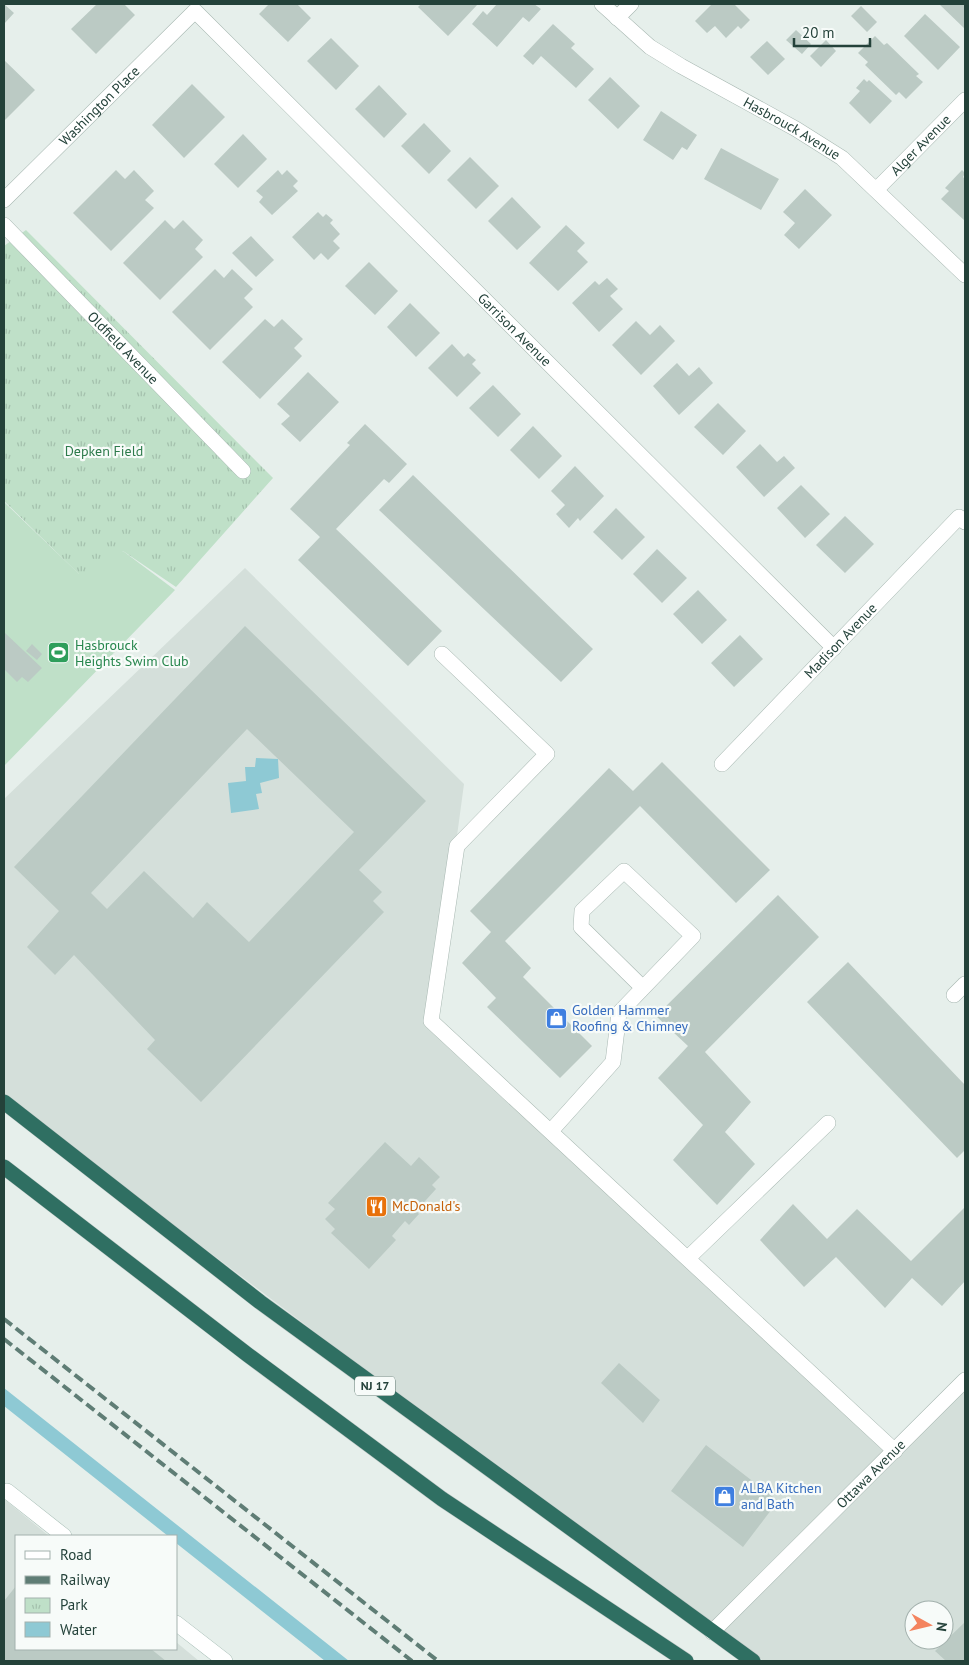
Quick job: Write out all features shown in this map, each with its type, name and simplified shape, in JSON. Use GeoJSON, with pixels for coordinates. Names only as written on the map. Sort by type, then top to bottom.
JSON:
{"type":"FeatureCollection","features":[{"type":"Feature","properties":{"kind":"highway","name":"NJ 17"},"geometry":{"type":"LineString","coordinates":[[4,1102],[260,1302],[753,1661]]}},
{"type":"Feature","properties":{"kind":"highway"},"geometry":{"type":"LineString","coordinates":[[4,1167],[240,1349],[442,1498],[686,1661]]}},
{"type":"Feature","properties":{"kind":"street","name":"Hasbrouck Avenue"},"geometry":{"type":"LineString","coordinates":[[602,4],[650,46],[686,70],[766,112],[842,158],[877,189],[965,275]]}},
{"type":"Feature","properties":{"kind":"street"},"geometry":{"type":"LineString","coordinates":[[617,18],[631,4]]}},
{"type":"Feature","properties":{"kind":"street","name":"Washington Place"},"geometry":{"type":"LineString","coordinates":[[4,200],[195,11]]}},
{"type":"Feature","properties":{"kind":"street","name":"Garrison Avenue"},"geometry":{"type":"LineString","coordinates":[[195,11],[834,648]]}},
{"type":"Feature","properties":{"kind":"street","name":"Alger Avenue"},"geometry":{"type":"LineString","coordinates":[[877,189],[965,100]]}},
{"type":"Feature","properties":{"kind":"street","name":"Oldfield Avenue"},"geometry":{"type":"LineString","coordinates":[[4,225],[243,471]]}},
{"type":"Feature","properties":{"kind":"street","name":"Madison Avenue"},"geometry":{"type":"LineString","coordinates":[[722,764],[962,519]]}},
{"type":"Feature","properties":{"kind":"street"},"geometry":{"type":"LineString","coordinates":[[442,654],[547,754],[457,846],[432,1020],[895,1451]]}},
{"type":"Feature","properties":{"kind":"street"},"geometry":{"type":"LineString","coordinates":[[551,1132],[613,1062],[619,1012],[643,988],[692,936],[624,871],[582,912],[581,927],[643,988]]}},
{"type":"Feature","properties":{"kind":"street"},"geometry":{"type":"LineString","coordinates":[[954,995],[965,984]]}},
{"type":"Feature","properties":{"kind":"street"},"geometry":{"type":"LineString","coordinates":[[688,1258],[828,1123]]}},
{"type":"Feature","properties":{"kind":"street","name":"Ottawa Avenue"},"geometry":{"type":"LineString","coordinates":[[712,1632],[965,1380]]}},
{"type":"Feature","properties":{"kind":"street"},"geometry":{"type":"LineString","coordinates":[[6,1491],[63,1535]]}},
{"type":"Feature","properties":{"kind":"street"},"geometry":{"type":"LineString","coordinates":[[178,1626],[225,1661]]}},
{"type":"Feature","properties":{"kind":"shaded area"},"geometry":{"type":"Polygon","coordinates":[[[245,568],[464,784],[432,1021],[895,1451],[965,1381],[965,1661],[764,1661],[712,1632],[4,1097],[4,799],[245,568]]]}},
{"type":"Feature","properties":{"kind":"shaded area"},"geometry":{"type":"Polygon","coordinates":[[[4,1499],[48,1535],[15,1535],[15,1650],[178,1650],[178,1644],[199,1661],[4,1661],[4,1499]]]}},
{"type":"Feature","properties":{"kind":"green space","name":"Depken Field"},"geometry":{"type":"Polygon","coordinates":[[[26,230],[273,478],[176,587],[123,551],[86,581],[4,501],[4,246],[26,230]]]}},
{"type":"Feature","properties":{"kind":"green space","name":"Hasbrouck Heights Swim Club"},"geometry":{"type":"Polygon","coordinates":[[[4,502],[79,574],[123,551],[175,590],[4,766],[4,502]]]}},
{"type":"Feature","properties":{"kind":"water"},"geometry":{"type":"Polygon","coordinates":[[[256,758],[278,759],[279,778],[260,783],[262,793],[256,794],[259,809],[231,813],[228,783],[246,781],[245,767],[255,767],[256,758]]]}},
{"type":"Feature","properties":{"kind":"water"},"geometry":{"type":"Polygon","coordinates":[[[4,1388],[349,1661],[325,1661],[178,1545],[178,1535],[167,1535],[4,1406],[4,1388]]]}},
{"type":"Feature","properties":{"kind":"building"},"geometry":{"type":"Polygon","coordinates":[[[4,4],[14,13],[4,24],[4,4]]]}},
{"type":"Feature","properties":{"kind":"building"},"geometry":{"type":"Polygon","coordinates":[[[97,4],[124,4],[135,15],[96,54],[71,29],[97,4]]]}},
{"type":"Feature","properties":{"kind":"building"},"geometry":{"type":"Polygon","coordinates":[[[269,4],[297,4],[311,18],[288,42],[259,14],[269,4]]]}},
{"type":"Feature","properties":{"kind":"building"},"geometry":{"type":"Polygon","coordinates":[[[421,4],[478,4],[448,36],[418,7],[421,4]]]}},
{"type":"Feature","properties":{"kind":"building"},"geometry":{"type":"Polygon","coordinates":[[[497,4],[534,4],[541,9],[529,22],[523,17],[497,47],[472,24],[483,11],[487,15],[497,4]]]}},
{"type":"Feature","properties":{"kind":"building"},"geometry":{"type":"Polygon","coordinates":[[[712,4],[734,4],[750,20],[741,29],[738,26],[726,38],[715,26],[707,33],[695,21],[712,4]]]}},
{"type":"Feature","properties":{"kind":"building"},"geometry":{"type":"Polygon","coordinates":[[[939,4],[965,4],[965,29],[939,4]]]}},
{"type":"Feature","properties":{"kind":"building"},"geometry":{"type":"Polygon","coordinates":[[[861,6],[877,22],[867,32],[851,16],[861,6]]]}},
{"type":"Feature","properties":{"kind":"building"},"geometry":{"type":"Polygon","coordinates":[[[925,14],[960,47],[938,70],[904,36],[925,14]]]}},
{"type":"Feature","properties":{"kind":"building"},"geometry":{"type":"Polygon","coordinates":[[[553,24],[575,44],[571,48],[594,69],[576,88],[541,56],[533,65],[523,56],[553,24]]]}},
{"type":"Feature","properties":{"kind":"building"},"geometry":{"type":"Polygon","coordinates":[[[796,30],[811,44],[802,54],[786,40],[796,30]]]}},
{"type":"Feature","properties":{"kind":"building"},"geometry":{"type":"Polygon","coordinates":[[[875,36],[884,45],[887,43],[919,74],[916,76],[923,82],[906,99],[899,92],[896,95],[865,65],[868,62],[858,53],[875,36]]]}},
{"type":"Feature","properties":{"kind":"building"},"geometry":{"type":"Polygon","coordinates":[[[331,38],[359,66],[336,90],[307,61],[331,38]]]}},
{"type":"Feature","properties":{"kind":"building"},"geometry":{"type":"Polygon","coordinates":[[[826,40],[836,51],[821,67],[810,56],[826,40]]]}},
{"type":"Feature","properties":{"kind":"building"},"geometry":{"type":"Polygon","coordinates":[[[767,41],[785,59],[768,75],[750,57],[767,41]]]}},
{"type":"Feature","properties":{"kind":"building"},"geometry":{"type":"Polygon","coordinates":[[[4,60],[35,90],[4,121],[4,60]]]}},
{"type":"Feature","properties":{"kind":"building"},"geometry":{"type":"Polygon","coordinates":[[[610,77],[640,106],[618,129],[588,100],[610,77]]]}},
{"type":"Feature","properties":{"kind":"building"},"geometry":{"type":"Polygon","coordinates":[[[864,79],[867,82],[869,80],[892,101],[870,124],[849,103],[860,91],[856,88],[864,79]]]}},
{"type":"Feature","properties":{"kind":"building"},"geometry":{"type":"Polygon","coordinates":[[[192,84],[225,117],[184,158],[152,125],[192,84]]]}},
{"type":"Feature","properties":{"kind":"building"},"geometry":{"type":"Polygon","coordinates":[[[379,85],[407,114],[384,138],[355,109],[379,85]]]}},
{"type":"Feature","properties":{"kind":"building"},"geometry":{"type":"Polygon","coordinates":[[[661,111],[697,135],[687,150],[682,147],[673,160],[643,140],[661,111]]]}},
{"type":"Feature","properties":{"kind":"building"},"geometry":{"type":"Polygon","coordinates":[[[424,123],[451,151],[429,174],[401,146],[424,123]]]}},
{"type":"Feature","properties":{"kind":"building"},"geometry":{"type":"Polygon","coordinates":[[[243,134],[267,159],[238,188],[214,164],[243,134]]]}},
{"type":"Feature","properties":{"kind":"building"},"geometry":{"type":"Polygon","coordinates":[[[721,148],[779,179],[761,210],[704,179],[721,148]]]}},
{"type":"Feature","properties":{"kind":"building"},"geometry":{"type":"Polygon","coordinates":[[[470,157],[499,186],[476,209],[447,180],[470,157]]]}},
{"type":"Feature","properties":{"kind":"building"},"geometry":{"type":"Polygon","coordinates":[[[116,170],[125,179],[134,170],[154,191],[145,200],[154,208],[111,251],[73,213],[116,170]]]}},
{"type":"Feature","properties":{"kind":"building"},"geometry":{"type":"Polygon","coordinates":[[[278,170],[282,175],[287,170],[298,181],[293,186],[298,191],[272,215],[259,202],[263,197],[256,191],[278,170]]]}},
{"type":"Feature","properties":{"kind":"building"},"geometry":{"type":"Polygon","coordinates":[[[962,170],[965,173],[963,177],[965,179],[965,221],[941,199],[949,191],[945,188],[962,170]]]}},
{"type":"Feature","properties":{"kind":"building"},"geometry":{"type":"Polygon","coordinates":[[[805,189],[832,215],[799,249],[784,235],[795,223],[783,212],[805,189]]]}},
{"type":"Feature","properties":{"kind":"building"},"geometry":{"type":"Polygon","coordinates":[[[512,197],[541,227],[517,250],[488,221],[512,197]]]}},
{"type":"Feature","properties":{"kind":"building"},"geometry":{"type":"Polygon","coordinates":[[[318,212],[323,217],[326,214],[333,220],[330,223],[340,234],[333,241],[340,248],[328,260],[321,253],[314,260],[292,237],[318,212]]]}},
{"type":"Feature","properties":{"kind":"building"},"geometry":{"type":"Polygon","coordinates":[[[165,220],[174,229],[183,220],[203,240],[195,249],[203,257],[160,300],[123,263],[165,220]]]}},
{"type":"Feature","properties":{"kind":"building"},"geometry":{"type":"Polygon","coordinates":[[[566,225],[585,243],[577,251],[588,262],[558,291],[529,263],[566,225]]]}},
{"type":"Feature","properties":{"kind":"building"},"geometry":{"type":"Polygon","coordinates":[[[251,236],[274,260],[256,277],[232,253],[251,236]]]}},
{"type":"Feature","properties":{"kind":"building"},"geometry":{"type":"Polygon","coordinates":[[[369,262],[398,291],[375,315],[345,286],[369,262]]]}},
{"type":"Feature","properties":{"kind":"building"},"geometry":{"type":"Polygon","coordinates":[[[215,269],[224,278],[232,269],[253,289],[244,298],[253,307],[210,350],[172,312],[215,269]]]}},
{"type":"Feature","properties":{"kind":"building"},"geometry":{"type":"Polygon","coordinates":[[[607,278],[618,289],[610,296],[623,309],[599,332],[572,303],[595,281],[599,285],[607,278]]]}},
{"type":"Feature","properties":{"kind":"building"},"geometry":{"type":"Polygon","coordinates":[[[410,303],[440,333],[416,357],[387,327],[410,303]]]}},
{"type":"Feature","properties":{"kind":"building"},"geometry":{"type":"Polygon","coordinates":[[[265,319],[274,327],[282,319],[303,339],[294,348],[302,356],[260,399],[222,362],[265,319]]]}},
{"type":"Feature","properties":{"kind":"building"},"geometry":{"type":"Polygon","coordinates":[[[636,321],[650,335],[660,325],[675,341],[641,375],[612,345],[636,321]]]}},
{"type":"Feature","properties":{"kind":"building"},"geometry":{"type":"Polygon","coordinates":[[[452,344],[464,357],[468,353],[476,360],[472,364],[481,373],[457,397],[428,368],[452,344]]]}},
{"type":"Feature","properties":{"kind":"building"},"geometry":{"type":"Polygon","coordinates":[[[677,363],[689,376],[699,367],[713,383],[679,415],[653,386],[677,363]]]}},
{"type":"Feature","properties":{"kind":"building"},"geometry":{"type":"Polygon","coordinates":[[[308,372],[339,402],[300,442],[281,424],[290,416],[277,404],[308,372]]]}},
{"type":"Feature","properties":{"kind":"building"},"geometry":{"type":"Polygon","coordinates":[[[493,385],[521,414],[498,437],[469,408],[493,385]]]}},
{"type":"Feature","properties":{"kind":"building"},"geometry":{"type":"Polygon","coordinates":[[[718,403],[746,431],[723,455],[694,427],[718,403]]]}},
{"type":"Feature","properties":{"kind":"building"},"geometry":{"type":"Polygon","coordinates":[[[365,424],[407,464],[389,483],[384,479],[336,529],[442,631],[408,666],[298,560],[320,537],[290,509],[350,445],[347,443],[365,424]]]}},
{"type":"Feature","properties":{"kind":"building"},"geometry":{"type":"Polygon","coordinates":[[[533,426],[562,456],[539,479],[510,450],[533,426]]]}},
{"type":"Feature","properties":{"kind":"building"},"geometry":{"type":"Polygon","coordinates":[[[760,444],[777,462],[784,456],[795,468],[764,497],[736,467],[760,444]]]}},
{"type":"Feature","properties":{"kind":"building"},"geometry":{"type":"Polygon","coordinates":[[[575,466],[604,496],[580,521],[578,518],[569,528],[556,514],[565,505],[551,491],[575,466]]]}},
{"type":"Feature","properties":{"kind":"building"},"geometry":{"type":"Polygon","coordinates":[[[413,475],[593,649],[561,682],[379,510],[413,475]]]}},
{"type":"Feature","properties":{"kind":"building"},"geometry":{"type":"Polygon","coordinates":[[[801,485],[830,514],[805,538],[777,508],[801,485]]]}},
{"type":"Feature","properties":{"kind":"building"},"geometry":{"type":"Polygon","coordinates":[[[616,508],[645,537],[622,560],[593,532],[616,508]]]}},
{"type":"Feature","properties":{"kind":"building"},"geometry":{"type":"Polygon","coordinates":[[[845,516],[874,544],[845,573],[816,545],[845,516]]]}},
{"type":"Feature","properties":{"kind":"building"},"geometry":{"type":"Polygon","coordinates":[[[657,549],[687,578],[662,603],[633,574],[657,549]]]}},
{"type":"Feature","properties":{"kind":"building"},"geometry":{"type":"Polygon","coordinates":[[[698,590],[727,620],[702,644],[673,614],[698,590]]]}},
{"type":"Feature","properties":{"kind":"building"},"geometry":{"type":"Polygon","coordinates":[[[245,626],[426,801],[359,870],[382,892],[373,901],[384,912],[201,1102],[147,1049],[155,1040],[74,955],[55,975],[27,947],[59,911],[14,867],[245,626]],[[247,729],[91,893],[107,909],[144,871],[193,918],[207,902],[249,942],[354,832],[247,729]]]}},
{"type":"Feature","properties":{"kind":"building","name":"Hasbrouck Heights Swim Club"},"geometry":{"type":"Polygon","coordinates":[[[4,632],[42,668],[28,682],[22,677],[17,682],[4,669],[4,632]]]}},
{"type":"Feature","properties":{"kind":"building"},"geometry":{"type":"Polygon","coordinates":[[[740,635],[763,659],[734,687],[711,663],[740,635]]]}},
{"type":"Feature","properties":{"kind":"building"},"geometry":{"type":"Polygon","coordinates":[[[32,644],[42,654],[37,660],[26,651],[32,644]]]}},
{"type":"Feature","properties":{"kind":"building"},"geometry":{"type":"Polygon","coordinates":[[[662,762],[770,870],[736,903],[640,806],[505,941],[531,968],[523,977],[592,1046],[560,1078],[487,1007],[496,998],[462,963],[491,932],[470,911],[609,768],[633,791],[662,762]]]}},
{"type":"Feature","properties":{"kind":"building"},"geometry":{"type":"Polygon","coordinates":[[[778,895],[819,937],[705,1052],[751,1102],[725,1132],[755,1164],[717,1205],[673,1160],[703,1125],[658,1078],[688,1046],[656,1016],[778,895]]]}},
{"type":"Feature","properties":{"kind":"building"},"geometry":{"type":"Polygon","coordinates":[[[848,962],[965,1085],[965,1150],[957,1158],[807,1002],[848,962]]]}},
{"type":"Feature","properties":{"kind":"building","name":"McDonald's"},"geometry":{"type":"Polygon","coordinates":[[[385,1142],[411,1166],[419,1157],[440,1177],[432,1185],[436,1189],[416,1211],[419,1214],[409,1225],[405,1221],[392,1236],[396,1240],[369,1269],[331,1233],[335,1229],[325,1219],[335,1209],[328,1203],[385,1142]]]}},
{"type":"Feature","properties":{"kind":"building"},"geometry":{"type":"Polygon","coordinates":[[[793,1204],[827,1239],[857,1209],[911,1261],[965,1207],[965,1281],[942,1306],[912,1278],[885,1308],[836,1257],[804,1287],[760,1240],[793,1204]]]}},
{"type":"Feature","properties":{"kind":"building"},"geometry":{"type":"Polygon","coordinates":[[[619,1363],[660,1400],[643,1423],[601,1383],[619,1363]]]}},
{"type":"Feature","properties":{"kind":"building","name":"ALBA Kitchen and Bath"},"geometry":{"type":"Polygon","coordinates":[[[706,1445],[778,1501],[743,1547],[671,1491],[706,1445]]]}},
{"type":"Feature","properties":{"kind":"building"},"geometry":{"type":"Polygon","coordinates":[[[15,1587],[15,1650],[152,1650],[166,1661],[4,1661],[4,1601],[15,1587]]]}},
{"type":"Feature","properties":{"kind":"building"},"geometry":{"type":"Polygon","coordinates":[[[965,1622],[965,1661],[946,1661],[935,1651],[954,1650],[954,1633],[965,1622]]]}},
{"type":"Feature","properties":{"kind":"railway"},"geometry":{"type":"LineString","coordinates":[[4,1319],[438,1661]]}},
{"type":"Feature","properties":{"kind":"railway"},"geometry":{"type":"LineString","coordinates":[[4,1339],[412,1661]]}},
{"type":"Feature","properties":{"kind":"place","name":"Hasbrouck Heights Swim Club"},"geometry":{"type":"Point","coordinates":[59,653]}},
{"type":"Feature","properties":{"kind":"place","name":"Golden Hammer Roofing & Chimney"},"geometry":{"type":"Point","coordinates":[556,1018]}},
{"type":"Feature","properties":{"kind":"place","name":"McDonald's"},"geometry":{"type":"Point","coordinates":[376,1206]}},
{"type":"Feature","properties":{"kind":"place","name":"ALBA Kitchen and Bath"},"geometry":{"type":"Point","coordinates":[725,1496]}}]}
